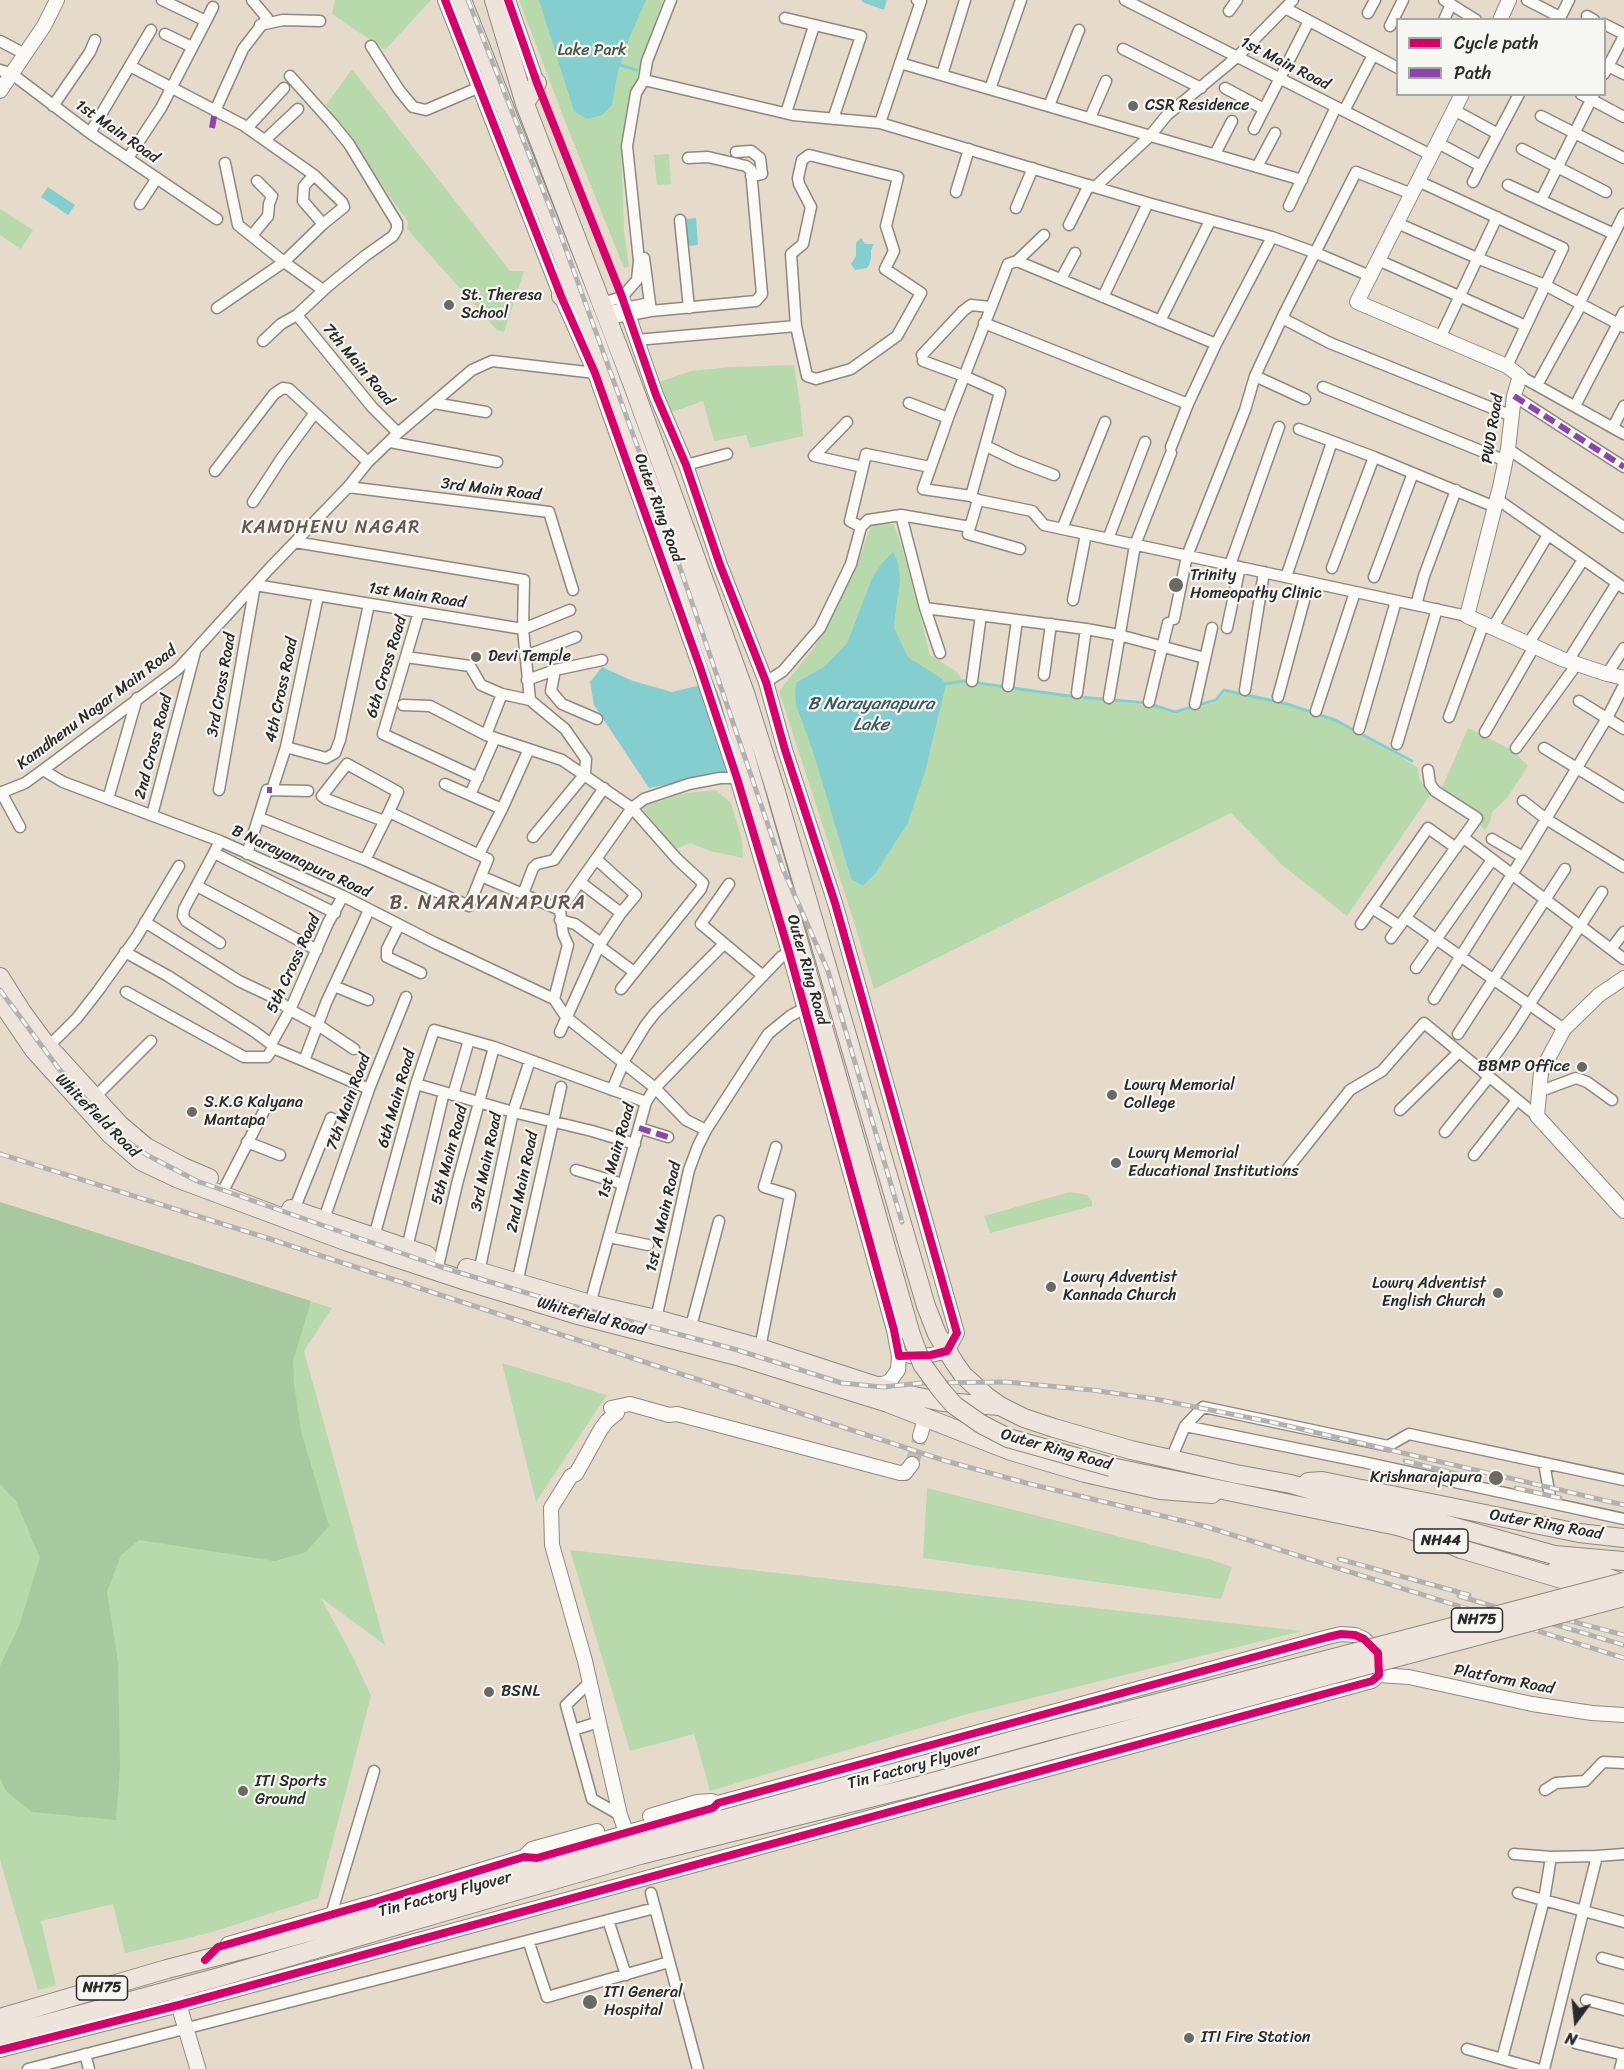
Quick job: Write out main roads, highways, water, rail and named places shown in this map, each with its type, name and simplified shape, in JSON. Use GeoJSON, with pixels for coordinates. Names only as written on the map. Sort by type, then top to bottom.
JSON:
{"type":"FeatureCollection","features":[{"type":"Feature","properties":{"kind":"main road","name":"Outer Ring Road"},"geometry":{"type":"LineString","coordinates":[[462,0],[502,122],[568,269],[729,698],[911,1335],[922,1364],[954,1405],[981,1424],[1008,1438],[1111,1467],[1397,1526],[1496,1560],[1624,1597]]}},
{"type":"Feature","properties":{"kind":"main road","name":"Outer Ring Road"},"geometry":{"type":"LineString","coordinates":[[494,0],[525,104],[605,311],[745,693],[926,1306],[937,1334],[963,1375],[1000,1406],[1024,1418],[1131,1450],[1291,1484],[1331,1496],[1409,1513],[1554,1555],[1624,1561]]}},
{"type":"Feature","properties":{"kind":"main road"},"geometry":{"type":"LineString","coordinates":[[525,104],[537,83]]}},
{"type":"Feature","properties":{"kind":"main road"},"geometry":{"type":"LineString","coordinates":[[561,296],[564,277],[568,269]]}},
{"type":"Feature","properties":{"kind":"main road","name":"Whitefield Road"},"geometry":{"type":"LineString","coordinates":[[0,977],[48,1047],[120,1125],[146,1147],[223,1190],[345,1241],[438,1266],[574,1314],[737,1356],[888,1403],[923,1428],[1085,1473],[1160,1490],[1256,1498]]}},
{"type":"Feature","properties":{"kind":"main road","name":"Whitefield Road"},"geometry":{"type":"LineString","coordinates":[[0,1000],[34,1050],[111,1136],[141,1161],[179,1179],[324,1220],[407,1248],[438,1266],[479,1272],[590,1304],[656,1319],[760,1348],[869,1384],[943,1402],[1000,1406]]}},
{"type":"Feature","properties":{"kind":"main road","name":"Outer Ring Road"},"geometry":{"type":"LineString","coordinates":[[1291,1484],[1322,1481],[1579,1533],[1624,1538]]}},
{"type":"Feature","properties":{"kind":"main road","name":"Outer Ring Road"},"geometry":{"type":"LineString","coordinates":[[1496,1560],[1514,1558],[1550,1569],[1595,1572],[1624,1583]]}},
{"type":"Feature","properties":{"kind":"main road","name":"Tin Factory Flyover"},"geometry":{"type":"LineString","coordinates":[[177,1997],[640,1856],[918,1786],[1624,1583]]}},
{"type":"Feature","properties":{"kind":"main road","name":"Tin Factory Flyover"},"geometry":{"type":"LineString","coordinates":[[0,2018],[1044,1732],[1624,1597]]}},
{"type":"Feature","properties":{"kind":"main road"},"geometry":{"type":"LineString","coordinates":[[177,1997],[198,2069]]}},
{"type":"Feature","properties":{"kind":"main road","name":"NH75"},"geometry":{"type":"LineString","coordinates":[[0,2036],[177,1997]]}},
{"type":"Feature","properties":{"kind":"water"},"geometry":{"type":"Polygon","coordinates":[[[539,0],[646,0],[618,71],[612,105],[602,115],[587,119],[574,111],[539,0]]]}},
{"type":"Feature","properties":{"kind":"water"},"geometry":{"type":"Polygon","coordinates":[[[862,0],[887,0],[884,10],[862,2],[862,0]]]}},
{"type":"Feature","properties":{"kind":"water"},"geometry":{"type":"Polygon","coordinates":[[[48,187],[75,205],[68,215],[41,197],[48,187]]]}},
{"type":"Feature","properties":{"kind":"water"},"geometry":{"type":"Polygon","coordinates":[[[696,218],[698,245],[688,246],[686,219],[696,218]]]}},
{"type":"Feature","properties":{"kind":"water"},"geometry":{"type":"Polygon","coordinates":[[[861,238],[865,244],[874,244],[867,268],[855,270],[851,264],[856,256],[856,243],[861,238]]]}},
{"type":"Feature","properties":{"kind":"water","name":"B Narayanapura Lake"},"geometry":{"type":"Polygon","coordinates":[[[893,552],[898,563],[900,580],[894,627],[908,657],[941,678],[946,684],[926,769],[908,823],[875,874],[863,886],[851,879],[814,755],[796,705],[795,689],[797,682],[825,666],[847,643],[872,578],[893,552]]]}},
{"type":"Feature","properties":{"kind":"water"},"geometry":{"type":"Polygon","coordinates":[[[602,667],[633,681],[672,692],[701,685],[730,773],[649,788],[594,705],[590,682],[602,667]]]}},
{"type":"Feature","properties":{"kind":"waterway"},"geometry":{"type":"LineString","coordinates":[[618,62],[620,65],[636,70]]}},
{"type":"Feature","properties":{"kind":"waterway"},"geometry":{"type":"LineString","coordinates":[[944,684],[964,681],[1069,696],[1147,703],[1175,712],[1216,700],[1224,690],[1287,704],[1335,720],[1412,761]]}},
{"type":"Feature","properties":{"kind":"tunnel"},"geometry":{"type":"LineString","coordinates":[[912,1464],[920,1436]]}},
{"type":"Feature","properties":{"kind":"railway"},"geometry":{"type":"LineString","coordinates":[[468,0],[560,233],[660,509],[783,869],[828,971],[902,1222]]}},
{"type":"Feature","properties":{"kind":"railway"},"geometry":{"type":"LineString","coordinates":[[0,990],[59,1069],[89,1103],[124,1139],[147,1155],[197,1181],[441,1267],[550,1300],[734,1349],[842,1383],[883,1387],[922,1383],[1006,1382],[1092,1390],[1155,1399],[1271,1422],[1624,1505]]}},
{"type":"Feature","properties":{"kind":"railway"},"geometry":{"type":"LineString","coordinates":[[0,1154],[264,1237],[946,1461],[1204,1526],[1624,1658]]}},
{"type":"Feature","properties":{"kind":"railway"},"geometry":{"type":"LineString","coordinates":[[1405,1461],[1457,1474]]}},
{"type":"Feature","properties":{"kind":"railway"},"geometry":{"type":"LineString","coordinates":[[1516,1488],[1560,1498]]}},
{"type":"Feature","properties":{"kind":"railway"},"geometry":{"type":"LineString","coordinates":[[1339,1559],[1469,1595]]}},
{"type":"Feature","properties":{"kind":"railway"},"geometry":{"type":"LineString","coordinates":[[1459,1596],[1624,1645]]}},
{"type":"Feature","properties":{"kind":"railway"},"geometry":{"type":"LineString","coordinates":[[1548,1615],[1624,1635]]}},
{"type":"Feature","properties":{"kind":"place","name":"CSR Residence"},"geometry":{"type":"Point","coordinates":[1133,106]}},
{"type":"Feature","properties":{"kind":"place","name":"St. Theresa School"},"geometry":{"type":"Point","coordinates":[449,305]}},
{"type":"Feature","properties":{"kind":"place","name":"Trinity Homeopathy Clinic"},"geometry":{"type":"Point","coordinates":[1176,585]}},
{"type":"Feature","properties":{"kind":"place","name":"Devi Temple"},"geometry":{"type":"Point","coordinates":[476,657]}},
{"type":"Feature","properties":{"kind":"place","name":"BBMP Office"},"geometry":{"type":"Point","coordinates":[1582,1067]}},
{"type":"Feature","properties":{"kind":"place","name":"Lowry Memorial College"},"geometry":{"type":"Point","coordinates":[1112,1095]}},
{"type":"Feature","properties":{"kind":"place","name":"S.K.G Kalyana Mantapa"},"geometry":{"type":"Point","coordinates":[192,1112]}},
{"type":"Feature","properties":{"kind":"place","name":"Lowry Memorial Educational Institutions"},"geometry":{"type":"Point","coordinates":[1116,1163]}},
{"type":"Feature","properties":{"kind":"place","name":"Lowry Adventist Kannada Church"},"geometry":{"type":"Point","coordinates":[1051,1287]}},
{"type":"Feature","properties":{"kind":"place","name":"Lowry Adventist English Church"},"geometry":{"type":"Point","coordinates":[1498,1293]}},
{"type":"Feature","properties":{"kind":"place","name":"Krishnarajapura"},"geometry":{"type":"Point","coordinates":[1496,1478]}},
{"type":"Feature","properties":{"kind":"place","name":"BSNL"},"geometry":{"type":"Point","coordinates":[489,1692]}},
{"type":"Feature","properties":{"kind":"place","name":"ITI Sports Ground"},"geometry":{"type":"Point","coordinates":[243,1791]}},
{"type":"Feature","properties":{"kind":"place","name":"ITI General Hospital"},"geometry":{"type":"Point","coordinates":[590,2002]}},
{"type":"Feature","properties":{"kind":"place","name":"ITI Fire Station"},"geometry":{"type":"Point","coordinates":[1189,2038]}},
{"type":"Feature","properties":{"kind":"district","name":"KAMDHENU NAGAR"},"geometry":{"type":"Point","coordinates":[331,528]}},
{"type":"Feature","properties":{"kind":"district","name":"B. NARAYANAPURA"},"geometry":{"type":"Point","coordinates":[488,904]}},
{"type":"Feature","properties":{"kind":"park label","name":"Lake Park"},"geometry":{"type":"Point","coordinates":[592,51]}}]}
